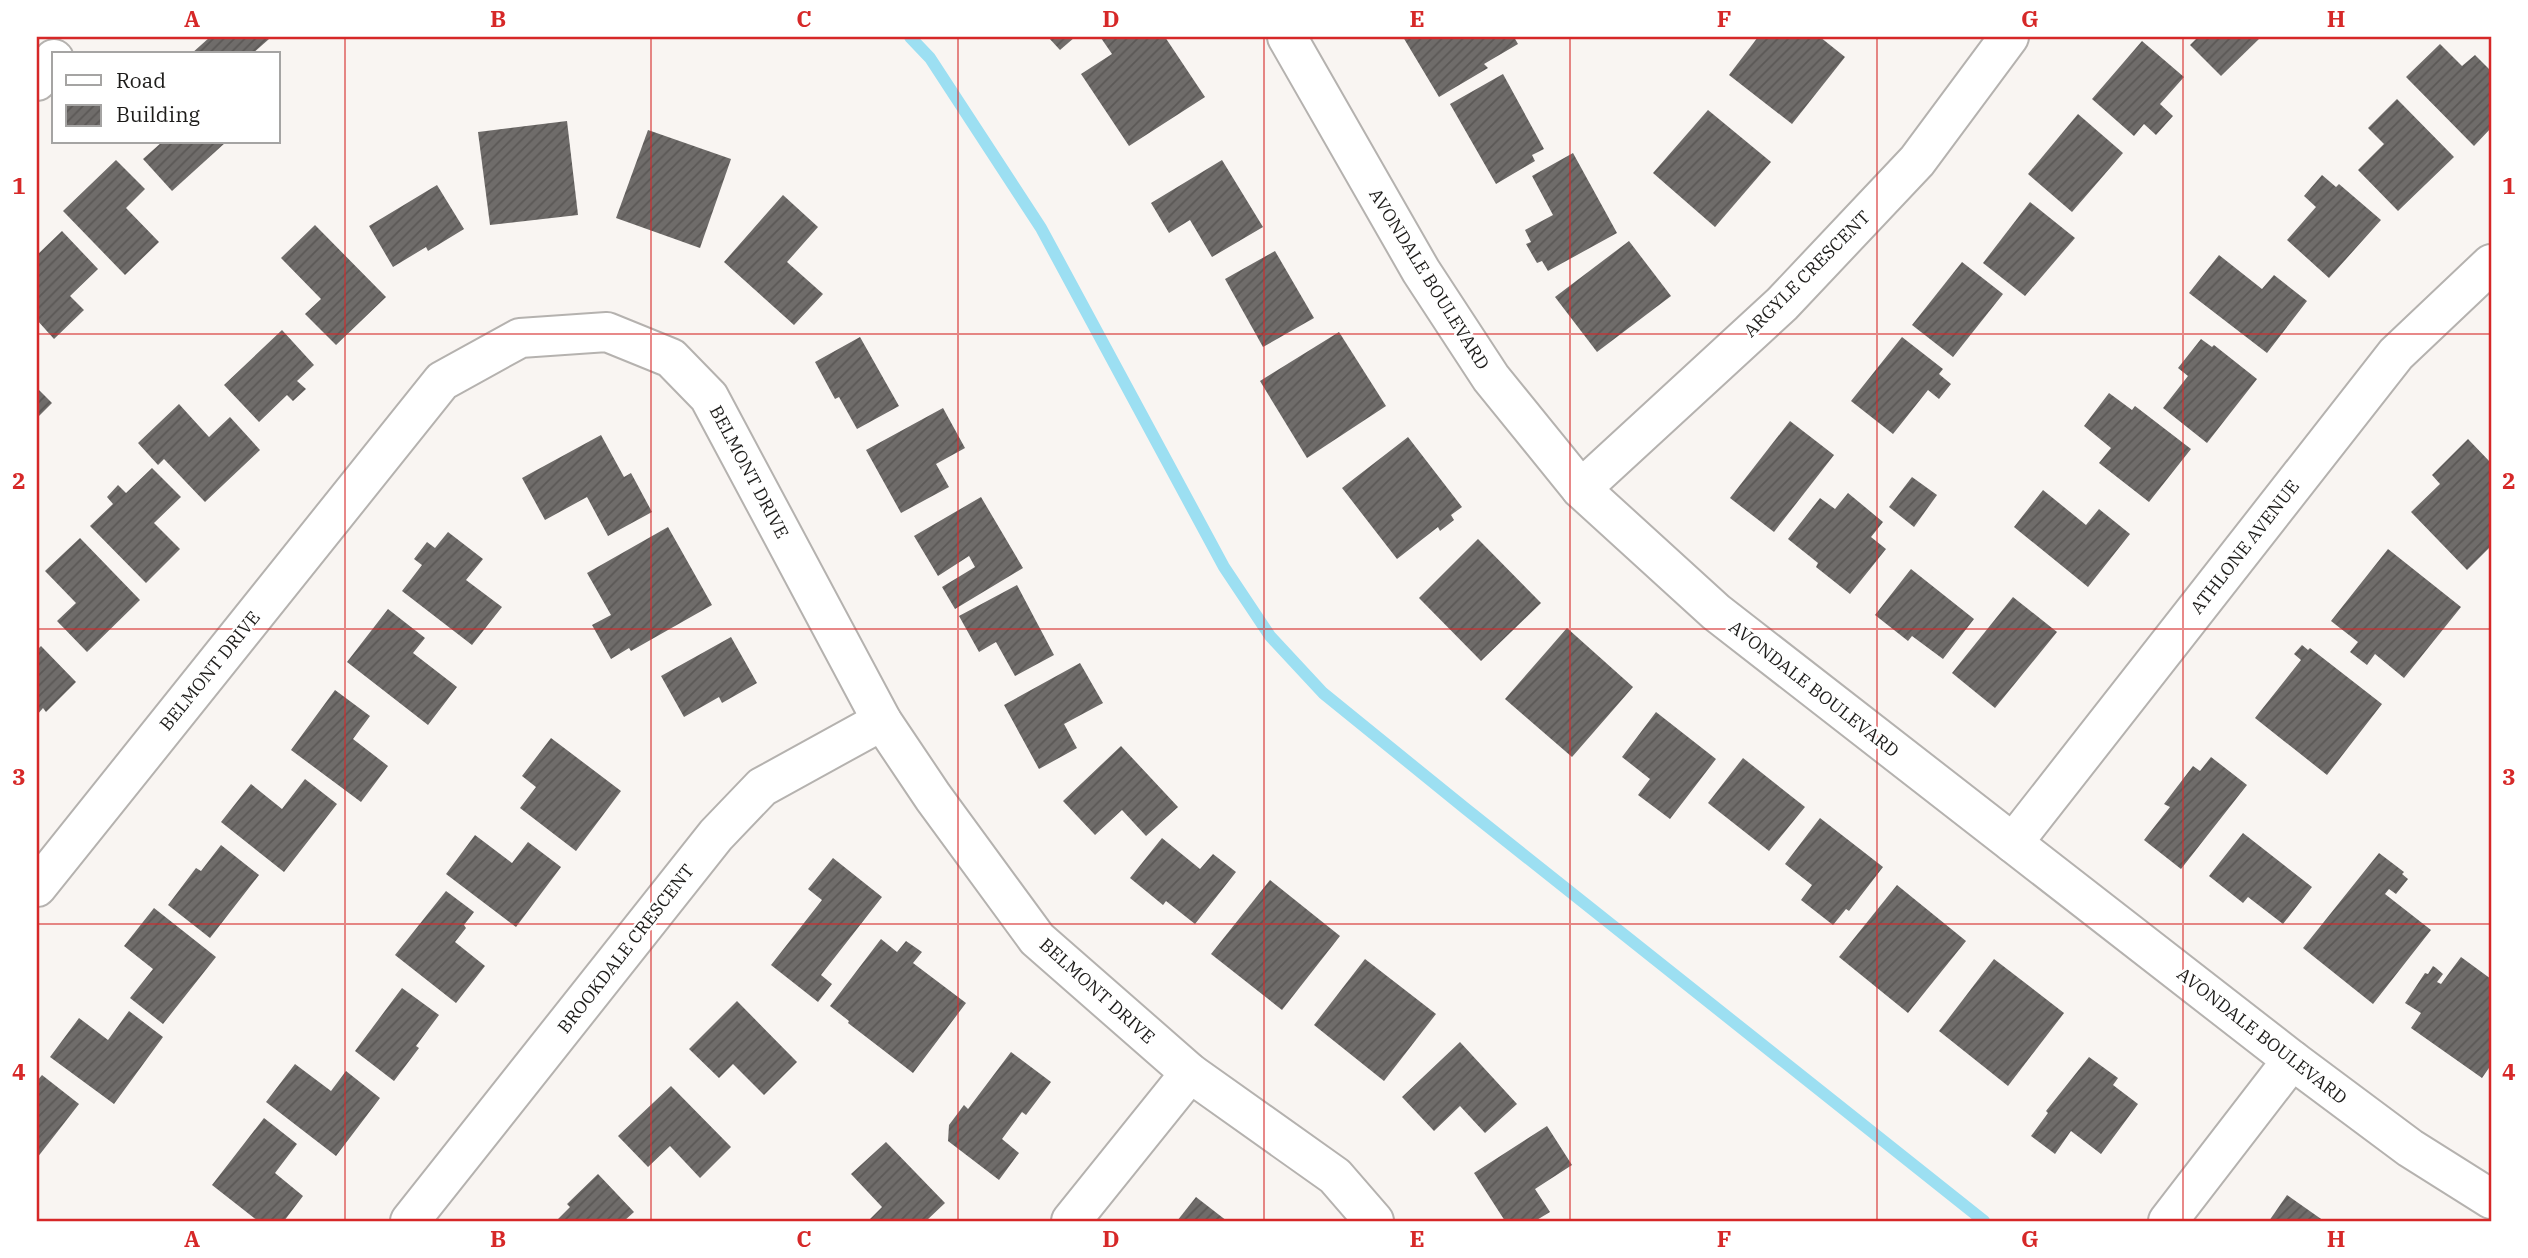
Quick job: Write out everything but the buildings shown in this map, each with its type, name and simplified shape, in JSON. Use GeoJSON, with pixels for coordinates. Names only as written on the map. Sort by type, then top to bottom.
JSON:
{"type":"FeatureCollection","features":[{"type":"Feature","properties":{"kind":"street"},"geometry":{"type":"LineString","coordinates":[[61,52],[74,37]]}},
{"type":"Feature","properties":{"kind":"street","name":"AVONDALE BOULEVARD"},"geometry":{"type":"LineString","coordinates":[[1287,37],[1421,271],[1490,378],[1581,489],[1716,612],[2292,1060],[2410,1148],[2491,1199]]}},
{"type":"Feature","properties":{"kind":"street","name":"ARGYLE CRESCENT"},"geometry":{"type":"LineString","coordinates":[[1581,489],[1782,304],[1890,190],[1917,161],[2009,37]]}},
{"type":"Feature","properties":{"kind":"street"},"geometry":{"type":"LineString","coordinates":[[37,81],[52,62]]}},
{"type":"Feature","properties":{"kind":"street","name":"ATHLONE AVENUE"},"geometry":{"type":"LineString","coordinates":[[2013,843],[2396,354],[2491,264]]}},
{"type":"Feature","properties":{"kind":"street","name":"BELMONT DRIVE"},"geometry":{"type":"LineString","coordinates":[[37,887],[442,381],[520,338],[607,332],[671,358],[709,397],[882,721],[933,797],[1038,939],[1190,1073],[1335,1176],[1374,1221]]}},
{"type":"Feature","properties":{"kind":"street","name":"BROOKDALE CRESCENT"},"geometry":{"type":"LineString","coordinates":[[410,1221],[716,835],[762,787],[882,721]]}},
{"type":"Feature","properties":{"kind":"street"},"geometry":{"type":"LineString","coordinates":[[2168,1221],[2292,1060]]}},
{"type":"Feature","properties":{"kind":"street"},"geometry":{"type":"LineString","coordinates":[[1071,1221],[1190,1073]]}},
{"type":"Feature","properties":{"kind":"waterway"},"geometry":{"type":"LineString","coordinates":[[910,37],[930,58],[1041,228],[1224,567],[1270,636],[1323,693],[1984,1221]]}}]}
